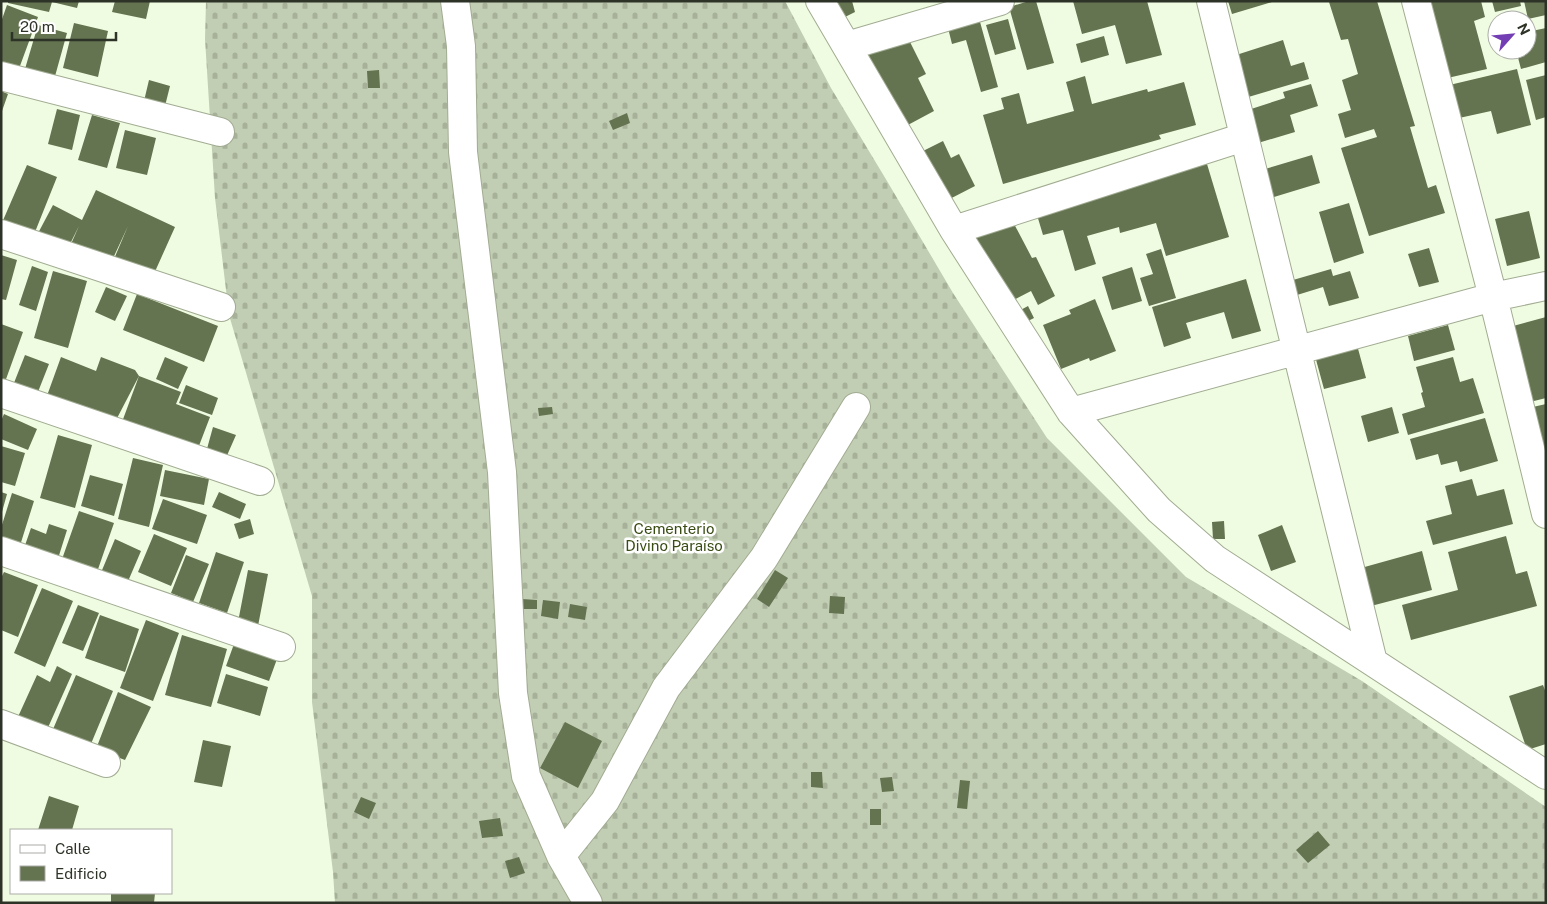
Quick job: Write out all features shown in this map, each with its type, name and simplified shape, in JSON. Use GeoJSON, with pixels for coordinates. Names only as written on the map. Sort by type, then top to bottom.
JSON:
{"type":"FeatureCollection","features":[{"type":"Feature","properties":{"kind":"street"},"geometry":{"type":"LineString","coordinates":[[455,1],[461,46],[463,152],[502,472],[513,693],[526,776],[561,856],[588,903]]}},
{"type":"Feature","properties":{"kind":"street"},"geometry":{"type":"LineString","coordinates":[[820,1],[954,230],[1071,412],[1159,510],[1216,559],[1546,775]]}},
{"type":"Feature","properties":{"kind":"street"},"geometry":{"type":"LineString","coordinates":[[847,46],[1000,1]]}},
{"type":"Feature","properties":{"kind":"street"},"geometry":{"type":"LineString","coordinates":[[1211,1],[1373,662]]}},
{"type":"Feature","properties":{"kind":"street"},"geometry":{"type":"LineString","coordinates":[[1416,1],[1493,297],[1546,514]]}},
{"type":"Feature","properties":{"kind":"street"},"geometry":{"type":"LineString","coordinates":[[1,76],[220,132]]}},
{"type":"Feature","properties":{"kind":"street"},"geometry":{"type":"LineString","coordinates":[[954,230],[1244,136]]}},
{"type":"Feature","properties":{"kind":"street"},"geometry":{"type":"LineString","coordinates":[[1,234],[221,307]]}},
{"type":"Feature","properties":{"kind":"street"},"geometry":{"type":"LineString","coordinates":[[1071,412],[1493,297],[1546,286]]}},
{"type":"Feature","properties":{"kind":"street"},"geometry":{"type":"LineString","coordinates":[[1,393],[260,481]]}},
{"type":"Feature","properties":{"kind":"street"},"geometry":{"type":"LineString","coordinates":[[561,856],[605,800],[666,688],[764,558],[856,407]]}},
{"type":"Feature","properties":{"kind":"street"},"geometry":{"type":"LineString","coordinates":[[1,551],[281,647]]}},
{"type":"Feature","properties":{"kind":"street"},"geometry":{"type":"LineString","coordinates":[[1,724],[106,763]]}},
{"type":"Feature","properties":{"kind":"green space","name":"Cementerio Divino Paraíso"},"geometry":{"type":"Polygon","coordinates":[[[206,1],[785,1],[831,88],[953,293],[1047,438],[1186,577],[1362,681],[1546,807],[1546,903],[335,903],[333,872],[312,702],[312,596],[229,315],[215,198],[205,39],[206,1]]]}},
{"type":"Feature","properties":{"kind":"building"},"geometry":{"type":"Polygon","coordinates":[[[8,1],[79,1],[77,8],[52,2],[49,12],[8,3],[8,1]]]}},
{"type":"Feature","properties":{"kind":"building"},"geometry":{"type":"Polygon","coordinates":[[[115,1],[150,1],[146,19],[112,12],[115,1]]]}},
{"type":"Feature","properties":{"kind":"building"},"geometry":{"type":"Polygon","coordinates":[[[832,1],[852,1],[855,12],[837,21],[832,1]]]}},
{"type":"Feature","properties":{"kind":"building"},"geometry":{"type":"Polygon","coordinates":[[[1029,1],[1036,1],[1054,63],[1027,70],[1009,7],[1029,1]]]}},
{"type":"Feature","properties":{"kind":"building"},"geometry":{"type":"Polygon","coordinates":[[[1073,1],[1147,1],[1162,55],[1126,64],[1115,25],[1082,34],[1073,1]]]}},
{"type":"Feature","properties":{"kind":"building"},"geometry":{"type":"Polygon","coordinates":[[[1228,1],[1272,1],[1272,2],[1232,14],[1228,1]]]}},
{"type":"Feature","properties":{"kind":"building"},"geometry":{"type":"Polygon","coordinates":[[[1377,1],[1415,126],[1410,127],[1428,188],[1436,185],[1445,213],[1369,236],[1341,148],[1377,137],[1374,129],[1345,138],[1338,114],[1351,110],[1342,80],[1358,74],[1348,39],[1341,40],[1329,2],[1377,1]]]}},
{"type":"Feature","properties":{"kind":"building"},"geometry":{"type":"Polygon","coordinates":[[[1424,1],[1481,1],[1485,17],[1474,21],[1487,69],[1443,79],[1424,1]]]}},
{"type":"Feature","properties":{"kind":"building"},"geometry":{"type":"Polygon","coordinates":[[[1492,1],[1520,1],[1521,6],[1494,10],[1492,1]]]}},
{"type":"Feature","properties":{"kind":"building"},"geometry":{"type":"Polygon","coordinates":[[[1524,1],[1546,1],[1546,15],[1537,17],[1537,10],[1526,10],[1524,1]]]}},
{"type":"Feature","properties":{"kind":"building"},"geometry":{"type":"Polygon","coordinates":[[[7,5],[38,17],[17,74],[1,72],[1,22],[7,5]]]}},
{"type":"Feature","properties":{"kind":"building"},"geometry":{"type":"Polygon","coordinates":[[[977,11],[998,87],[981,92],[966,40],[952,44],[946,20],[977,11]]]}},
{"type":"Feature","properties":{"kind":"building"},"geometry":{"type":"Polygon","coordinates":[[[1008,19],[1016,49],[995,55],[986,25],[1008,19]]]}},
{"type":"Feature","properties":{"kind":"building"},"geometry":{"type":"Polygon","coordinates":[[[74,23],[108,31],[98,77],[63,68],[74,23]]]}},
{"type":"Feature","properties":{"kind":"building"},"geometry":{"type":"Polygon","coordinates":[[[38,25],[67,33],[52,87],[22,79],[38,25]]]}},
{"type":"Feature","properties":{"kind":"building"},"geometry":{"type":"Polygon","coordinates":[[[1546,28],[1546,62],[1521,69],[1519,60],[1537,60],[1537,30],[1546,28]]]}},
{"type":"Feature","properties":{"kind":"building"},"geometry":{"type":"Polygon","coordinates":[[[904,30],[926,74],[918,78],[934,111],[906,126],[863,51],[904,30]]]}},
{"type":"Feature","properties":{"kind":"building"},"geometry":{"type":"Polygon","coordinates":[[[1104,36],[1109,55],[1081,63],[1076,44],[1104,36]]]}},
{"type":"Feature","properties":{"kind":"building"},"geometry":{"type":"Polygon","coordinates":[[[1283,40],[1291,66],[1304,62],[1309,79],[1245,98],[1233,56],[1283,40]]]}},
{"type":"Feature","properties":{"kind":"building"},"geometry":{"type":"Polygon","coordinates":[[[1517,69],[1531,125],[1497,134],[1491,111],[1450,120],[1441,87],[1517,69]]]}},
{"type":"Feature","properties":{"kind":"building"},"geometry":{"type":"Polygon","coordinates":[[[379,70],[380,88],[368,88],[367,71],[379,70]]]}},
{"type":"Feature","properties":{"kind":"building"},"geometry":{"type":"Polygon","coordinates":[[[1546,75],[1546,117],[1536,120],[1526,80],[1546,75]]]}},
{"type":"Feature","properties":{"kind":"building"},"geometry":{"type":"Polygon","coordinates":[[[1085,76],[1092,104],[1147,89],[1148,92],[1184,82],[1196,125],[1159,135],[1161,139],[1003,184],[983,115],[1004,109],[1001,98],[1019,93],[1027,124],[1074,111],[1066,82],[1085,76]]]}},
{"type":"Feature","properties":{"kind":"building"},"geometry":{"type":"Polygon","coordinates":[[[149,80],[170,86],[165,106],[144,101],[149,80]]]}},
{"type":"Feature","properties":{"kind":"building"},"geometry":{"type":"Polygon","coordinates":[[[1311,84],[1318,106],[1290,115],[1295,132],[1258,143],[1248,110],[1285,98],[1283,92],[1311,84]]]}},
{"type":"Feature","properties":{"kind":"building"},"geometry":{"type":"Polygon","coordinates":[[[1,91],[8,94],[2,111],[1,111],[1,91]]]}},
{"type":"Feature","properties":{"kind":"building"},"geometry":{"type":"Polygon","coordinates":[[[57,109],[80,115],[72,150],[48,144],[57,109]]]}},
{"type":"Feature","properties":{"kind":"building"},"geometry":{"type":"Polygon","coordinates":[[[627,113],[630,123],[613,130],[609,121],[627,113]]]}},
{"type":"Feature","properties":{"kind":"building"},"geometry":{"type":"Polygon","coordinates":[[[92,115],[120,123],[107,168],[78,160],[92,115]]]}},
{"type":"Feature","properties":{"kind":"building"},"geometry":{"type":"Polygon","coordinates":[[[125,130],[156,138],[147,175],[116,168],[125,130]]]}},
{"type":"Feature","properties":{"kind":"building"},"geometry":{"type":"Polygon","coordinates":[[[943,141],[951,158],[959,154],[975,186],[940,204],[915,155],[943,141]]]}},
{"type":"Feature","properties":{"kind":"building"},"geometry":{"type":"Polygon","coordinates":[[[1312,155],[1320,183],[1274,197],[1265,169],[1312,155]]]}},
{"type":"Feature","properties":{"kind":"building"},"geometry":{"type":"Polygon","coordinates":[[[1207,164],[1229,237],[1166,256],[1156,223],[1120,233],[1119,227],[1087,236],[1096,264],[1075,271],[1063,230],[1043,235],[1037,215],[1207,164]]]}},
{"type":"Feature","properties":{"kind":"building"},"geometry":{"type":"Polygon","coordinates":[[[27,165],[57,177],[31,242],[1,225],[27,165]]]}},
{"type":"Feature","properties":{"kind":"building"},"geometry":{"type":"Polygon","coordinates":[[[96,190],[175,227],[153,276],[114,259],[128,226],[109,267],[67,253],[79,226],[66,252],[36,237],[53,205],[82,220],[96,190]]]}},
{"type":"Feature","properties":{"kind":"building"},"geometry":{"type":"Polygon","coordinates":[[[1349,203],[1364,253],[1334,263],[1319,212],[1349,203]]]}},
{"type":"Feature","properties":{"kind":"building"},"geometry":{"type":"Polygon","coordinates":[[[1529,211],[1540,258],[1507,266],[1495,219],[1529,211]]]}},
{"type":"Feature","properties":{"kind":"building"},"geometry":{"type":"Polygon","coordinates":[[[1012,220],[1032,258],[1036,257],[1055,296],[1038,305],[1031,291],[1004,305],[972,240],[1012,220]]]}},
{"type":"Feature","properties":{"kind":"building"},"geometry":{"type":"Polygon","coordinates":[[[1429,248],[1439,282],[1419,287],[1408,254],[1429,248]]]}},
{"type":"Feature","properties":{"kind":"building"},"geometry":{"type":"Polygon","coordinates":[[[1161,249],[1176,298],[1149,306],[1140,278],[1153,274],[1146,254],[1161,249]]]}},
{"type":"Feature","properties":{"kind":"building"},"geometry":{"type":"Polygon","coordinates":[[[1,255],[17,260],[6,300],[1,299],[1,255]]]}},
{"type":"Feature","properties":{"kind":"building"},"geometry":{"type":"Polygon","coordinates":[[[32,266],[48,272],[36,311],[19,305],[32,266]]]}},
{"type":"Feature","properties":{"kind":"building"},"geometry":{"type":"Polygon","coordinates":[[[1132,267],[1142,301],[1112,310],[1102,277],[1132,267]]]}},
{"type":"Feature","properties":{"kind":"building"},"geometry":{"type":"Polygon","coordinates":[[[1331,269],[1333,276],[1350,271],[1359,298],[1329,306],[1323,287],[1297,295],[1293,280],[1331,269]]]}},
{"type":"Feature","properties":{"kind":"building"},"geometry":{"type":"Polygon","coordinates":[[[53,271],[87,281],[68,348],[34,338],[53,271]]]}},
{"type":"Feature","properties":{"kind":"building"},"geometry":{"type":"Polygon","coordinates":[[[1246,279],[1261,331],[1232,339],[1224,312],[1186,323],[1191,338],[1164,347],[1152,307],[1246,279]]]}},
{"type":"Feature","properties":{"kind":"building"},"geometry":{"type":"Polygon","coordinates":[[[106,287],[127,296],[115,321],[95,312],[106,287]]]}},
{"type":"Feature","properties":{"kind":"building"},"geometry":{"type":"Polygon","coordinates":[[[137,294],[218,326],[204,362],[123,330],[137,294]]]}},
{"type":"Feature","properties":{"kind":"building"},"geometry":{"type":"Polygon","coordinates":[[[1095,299],[1116,351],[1090,361],[1089,358],[1061,369],[1043,325],[1071,314],[1069,310],[1095,299]]]}},
{"type":"Feature","properties":{"kind":"building"},"geometry":{"type":"Polygon","coordinates":[[[1028,306],[1034,318],[1022,324],[1017,312],[1028,306]]]}},
{"type":"Feature","properties":{"kind":"building"},"geometry":{"type":"Polygon","coordinates":[[[1546,317],[1546,398],[1522,404],[1502,329],[1546,317]]]}},
{"type":"Feature","properties":{"kind":"building"},"geometry":{"type":"Polygon","coordinates":[[[1,324],[23,332],[1,393],[1,324]]]}},
{"type":"Feature","properties":{"kind":"building"},"geometry":{"type":"Polygon","coordinates":[[[1448,325],[1455,350],[1414,361],[1408,336],[1448,325]]]}},
{"type":"Feature","properties":{"kind":"building"},"geometry":{"type":"Polygon","coordinates":[[[1357,345],[1366,378],[1324,389],[1315,356],[1357,345]]]}},
{"type":"Feature","properties":{"kind":"building"},"geometry":{"type":"Polygon","coordinates":[[[25,355],[49,364],[34,402],[10,393],[25,355]]]}},
{"type":"Feature","properties":{"kind":"building"},"geometry":{"type":"Polygon","coordinates":[[[61,357],[96,371],[101,357],[135,370],[139,376],[114,424],[44,404],[61,357]]]}},
{"type":"Feature","properties":{"kind":"building"},"geometry":{"type":"Polygon","coordinates":[[[165,357],[188,367],[178,389],[156,379],[165,357]]]}},
{"type":"Feature","properties":{"kind":"building"},"geometry":{"type":"Polygon","coordinates":[[[1453,357],[1460,382],[1473,378],[1484,413],[1408,435],[1402,414],[1425,407],[1416,367],[1453,357]]]}},
{"type":"Feature","properties":{"kind":"building"},"geometry":{"type":"Polygon","coordinates":[[[139,376],[181,392],[176,404],[210,417],[197,451],[122,422],[139,376]]]}},
{"type":"Feature","properties":{"kind":"building"},"geometry":{"type":"Polygon","coordinates":[[[186,385],[218,398],[212,415],[179,403],[186,385]]]}},
{"type":"Feature","properties":{"kind":"building"},"geometry":{"type":"Polygon","coordinates":[[[1546,404],[1546,460],[1524,409],[1546,404]]]}},
{"type":"Feature","properties":{"kind":"building"},"geometry":{"type":"Polygon","coordinates":[[[552,407],[553,414],[539,416],[538,408],[552,407]]]}},
{"type":"Feature","properties":{"kind":"building"},"geometry":{"type":"Polygon","coordinates":[[[1392,407],[1399,433],[1368,442],[1361,416],[1392,407]]]}},
{"type":"Feature","properties":{"kind":"building"},"geometry":{"type":"Polygon","coordinates":[[[4,414],[37,429],[28,450],[1,439],[1,421],[4,414]]]}},
{"type":"Feature","properties":{"kind":"building"},"geometry":{"type":"Polygon","coordinates":[[[1485,418],[1498,461],[1460,472],[1457,461],[1441,465],[1438,454],[1416,460],[1410,439],[1485,418]]]}},
{"type":"Feature","properties":{"kind":"building"},"geometry":{"type":"Polygon","coordinates":[[[213,427],[236,435],[225,460],[205,456],[213,427]]]}},
{"type":"Feature","properties":{"kind":"building"},"geometry":{"type":"Polygon","coordinates":[[[58,435],[92,445],[75,508],[40,498],[58,435]]]}},
{"type":"Feature","properties":{"kind":"building"},"geometry":{"type":"Polygon","coordinates":[[[1,446],[25,453],[15,486],[1,482],[1,446]]]}},
{"type":"Feature","properties":{"kind":"building"},"geometry":{"type":"Polygon","coordinates":[[[133,458],[163,465],[149,527],[118,519],[133,458]]]}},
{"type":"Feature","properties":{"kind":"building"},"geometry":{"type":"Polygon","coordinates":[[[165,470],[209,479],[204,505],[160,496],[165,470]]]}},
{"type":"Feature","properties":{"kind":"building"},"geometry":{"type":"Polygon","coordinates":[[[90,475],[123,484],[114,516],[81,506],[90,475]]]}},
{"type":"Feature","properties":{"kind":"building"},"geometry":{"type":"Polygon","coordinates":[[[1472,479],[1477,496],[1504,489],[1513,524],[1433,545],[1426,521],[1452,514],[1445,486],[1472,479]]]}},
{"type":"Feature","properties":{"kind":"building"},"geometry":{"type":"Polygon","coordinates":[[[1,492],[7,494],[2,512],[1,512],[1,492]]]}},
{"type":"Feature","properties":{"kind":"building"},"geometry":{"type":"Polygon","coordinates":[[[219,492],[246,504],[240,519],[212,507],[219,492]]]}},
{"type":"Feature","properties":{"kind":"building"},"geometry":{"type":"Polygon","coordinates":[[[12,493],[34,501],[18,552],[1,547],[1,528],[12,493]]]}},
{"type":"Feature","properties":{"kind":"building"},"geometry":{"type":"Polygon","coordinates":[[[163,499],[207,515],[197,544],[152,529],[163,499]]]}},
{"type":"Feature","properties":{"kind":"building"},"geometry":{"type":"Polygon","coordinates":[[[79,511],[114,523],[96,575],[61,562],[79,511]]]}},
{"type":"Feature","properties":{"kind":"building"},"geometry":{"type":"Polygon","coordinates":[[[250,519],[254,534],[239,539],[234,524],[250,519]]]}},
{"type":"Feature","properties":{"kind":"building"},"geometry":{"type":"Polygon","coordinates":[[[1224,521],[1225,539],[1213,539],[1212,522],[1224,521]]]}},
{"type":"Feature","properties":{"kind":"building"},"geometry":{"type":"Polygon","coordinates":[[[49,524],[67,530],[56,565],[22,554],[31,528],[46,534],[49,524]]]}},
{"type":"Feature","properties":{"kind":"building"},"geometry":{"type":"Polygon","coordinates":[[[1282,525],[1296,562],[1271,571],[1258,535],[1282,525]]]}},
{"type":"Feature","properties":{"kind":"building"},"geometry":{"type":"Polygon","coordinates":[[[154,534],[187,548],[171,586],[138,572],[154,534]]]}},
{"type":"Feature","properties":{"kind":"building"},"geometry":{"type":"Polygon","coordinates":[[[1506,536],[1516,574],[1527,571],[1537,606],[1411,640],[1402,605],[1458,590],[1448,552],[1506,536]]]}},
{"type":"Feature","properties":{"kind":"building"},"geometry":{"type":"Polygon","coordinates":[[[115,539],[141,551],[126,586],[100,575],[115,539]]]}},
{"type":"Feature","properties":{"kind":"building"},"geometry":{"type":"Polygon","coordinates":[[[1422,551],[1432,590],[1371,606],[1361,568],[1422,551]]]}},
{"type":"Feature","properties":{"kind":"building"},"geometry":{"type":"Polygon","coordinates":[[[216,552],[244,562],[227,613],[199,603],[216,552]]]}},
{"type":"Feature","properties":{"kind":"building"},"geometry":{"type":"Polygon","coordinates":[[[186,555],[209,564],[193,602],[171,593],[186,555]]]}},
{"type":"Feature","properties":{"kind":"building"},"geometry":{"type":"Polygon","coordinates":[[[248,570],[268,574],[258,626],[238,622],[248,570]]]}},
{"type":"Feature","properties":{"kind":"building"},"geometry":{"type":"Polygon","coordinates":[[[775,570],[788,578],[769,607],[757,599],[775,570]]]}},
{"type":"Feature","properties":{"kind":"building"},"geometry":{"type":"Polygon","coordinates":[[[4,572],[38,585],[18,637],[1,630],[1,578],[4,572]]]}},
{"type":"Feature","properties":{"kind":"building"},"geometry":{"type":"Polygon","coordinates":[[[42,588],[73,601],[45,667],[14,653],[42,588]]]}},
{"type":"Feature","properties":{"kind":"building"},"geometry":{"type":"Polygon","coordinates":[[[830,596],[845,597],[844,614],[829,613],[830,596]]]}},
{"type":"Feature","properties":{"kind":"building"},"geometry":{"type":"Polygon","coordinates":[[[522,599],[537,600],[537,609],[523,609],[522,599]]]}},
{"type":"Feature","properties":{"kind":"building"},"geometry":{"type":"Polygon","coordinates":[[[543,600],[560,602],[558,619],[541,616],[543,600]]]}},
{"type":"Feature","properties":{"kind":"building"},"geometry":{"type":"Polygon","coordinates":[[[570,604],[587,607],[585,620],[568,617],[570,604]]]}},
{"type":"Feature","properties":{"kind":"building"},"geometry":{"type":"Polygon","coordinates":[[[78,605],[99,613],[83,651],[62,643],[78,605]]]}},
{"type":"Feature","properties":{"kind":"building"},"geometry":{"type":"Polygon","coordinates":[[[100,615],[139,629],[125,672],[85,658],[100,615]]]}},
{"type":"Feature","properties":{"kind":"building"},"geometry":{"type":"Polygon","coordinates":[[[146,620],[179,633],[153,701],[120,688],[146,620]]]}},
{"type":"Feature","properties":{"kind":"building"},"geometry":{"type":"Polygon","coordinates":[[[182,635],[227,649],[211,707],[165,695],[182,635]]]}},
{"type":"Feature","properties":{"kind":"building"},"geometry":{"type":"Polygon","coordinates":[[[234,644],[277,659],[269,681],[226,666],[234,644]]]}},
{"type":"Feature","properties":{"kind":"building"},"geometry":{"type":"Polygon","coordinates":[[[57,666],[72,674],[46,732],[17,719],[37,675],[50,682],[57,666]]]}},
{"type":"Feature","properties":{"kind":"building"},"geometry":{"type":"Polygon","coordinates":[[[226,674],[268,687],[260,716],[217,703],[226,674]]]}},
{"type":"Feature","properties":{"kind":"building"},"geometry":{"type":"Polygon","coordinates":[[[76,675],[113,691],[88,751],[51,734],[76,675]]]}},
{"type":"Feature","properties":{"kind":"building"},"geometry":{"type":"Polygon","coordinates":[[[1543,685],[1546,693],[1546,744],[1527,750],[1509,696],[1543,685]]]}},
{"type":"Feature","properties":{"kind":"building"},"geometry":{"type":"Polygon","coordinates":[[[118,692],[151,707],[125,760],[96,749],[118,692]]]}},
{"type":"Feature","properties":{"kind":"building"},"geometry":{"type":"Polygon","coordinates":[[[565,722],[602,741],[578,788],[540,768],[565,722]]]}},
{"type":"Feature","properties":{"kind":"building"},"geometry":{"type":"Polygon","coordinates":[[[203,740],[231,746],[222,787],[194,782],[203,740]]]}},
{"type":"Feature","properties":{"kind":"building"},"geometry":{"type":"Polygon","coordinates":[[[811,772],[822,772],[823,788],[811,787],[811,772]]]}},
{"type":"Feature","properties":{"kind":"building"},"geometry":{"type":"Polygon","coordinates":[[[892,777],[894,791],[882,792],[880,778],[892,777]]]}},
{"type":"Feature","properties":{"kind":"building"},"geometry":{"type":"Polygon","coordinates":[[[960,780],[970,781],[967,809],[957,808],[960,780]]]}},
{"type":"Feature","properties":{"kind":"building"},"geometry":{"type":"Polygon","coordinates":[[[49,796],[79,806],[72,829],[38,829],[49,796]]]}},
{"type":"Feature","properties":{"kind":"building"},"geometry":{"type":"Polygon","coordinates":[[[361,797],[376,803],[369,819],[354,812],[361,797]]]}},
{"type":"Feature","properties":{"kind":"building"},"geometry":{"type":"Polygon","coordinates":[[[870,809],[881,809],[881,825],[870,825],[870,809]]]}},
{"type":"Feature","properties":{"kind":"building"},"geometry":{"type":"Polygon","coordinates":[[[500,818],[503,836],[482,838],[479,821],[500,818]]]}},
{"type":"Feature","properties":{"kind":"building"},"geometry":{"type":"Polygon","coordinates":[[[1318,831],[1330,845],[1308,863],[1296,850],[1318,831]]]}},
{"type":"Feature","properties":{"kind":"building"},"geometry":{"type":"Polygon","coordinates":[[[519,857],[525,873],[510,878],[505,861],[519,857]]]}},
{"type":"Feature","properties":{"kind":"building"},"geometry":{"type":"Polygon","coordinates":[[[111,894],[155,894],[154,903],[111,902],[111,894]]]}}]}
